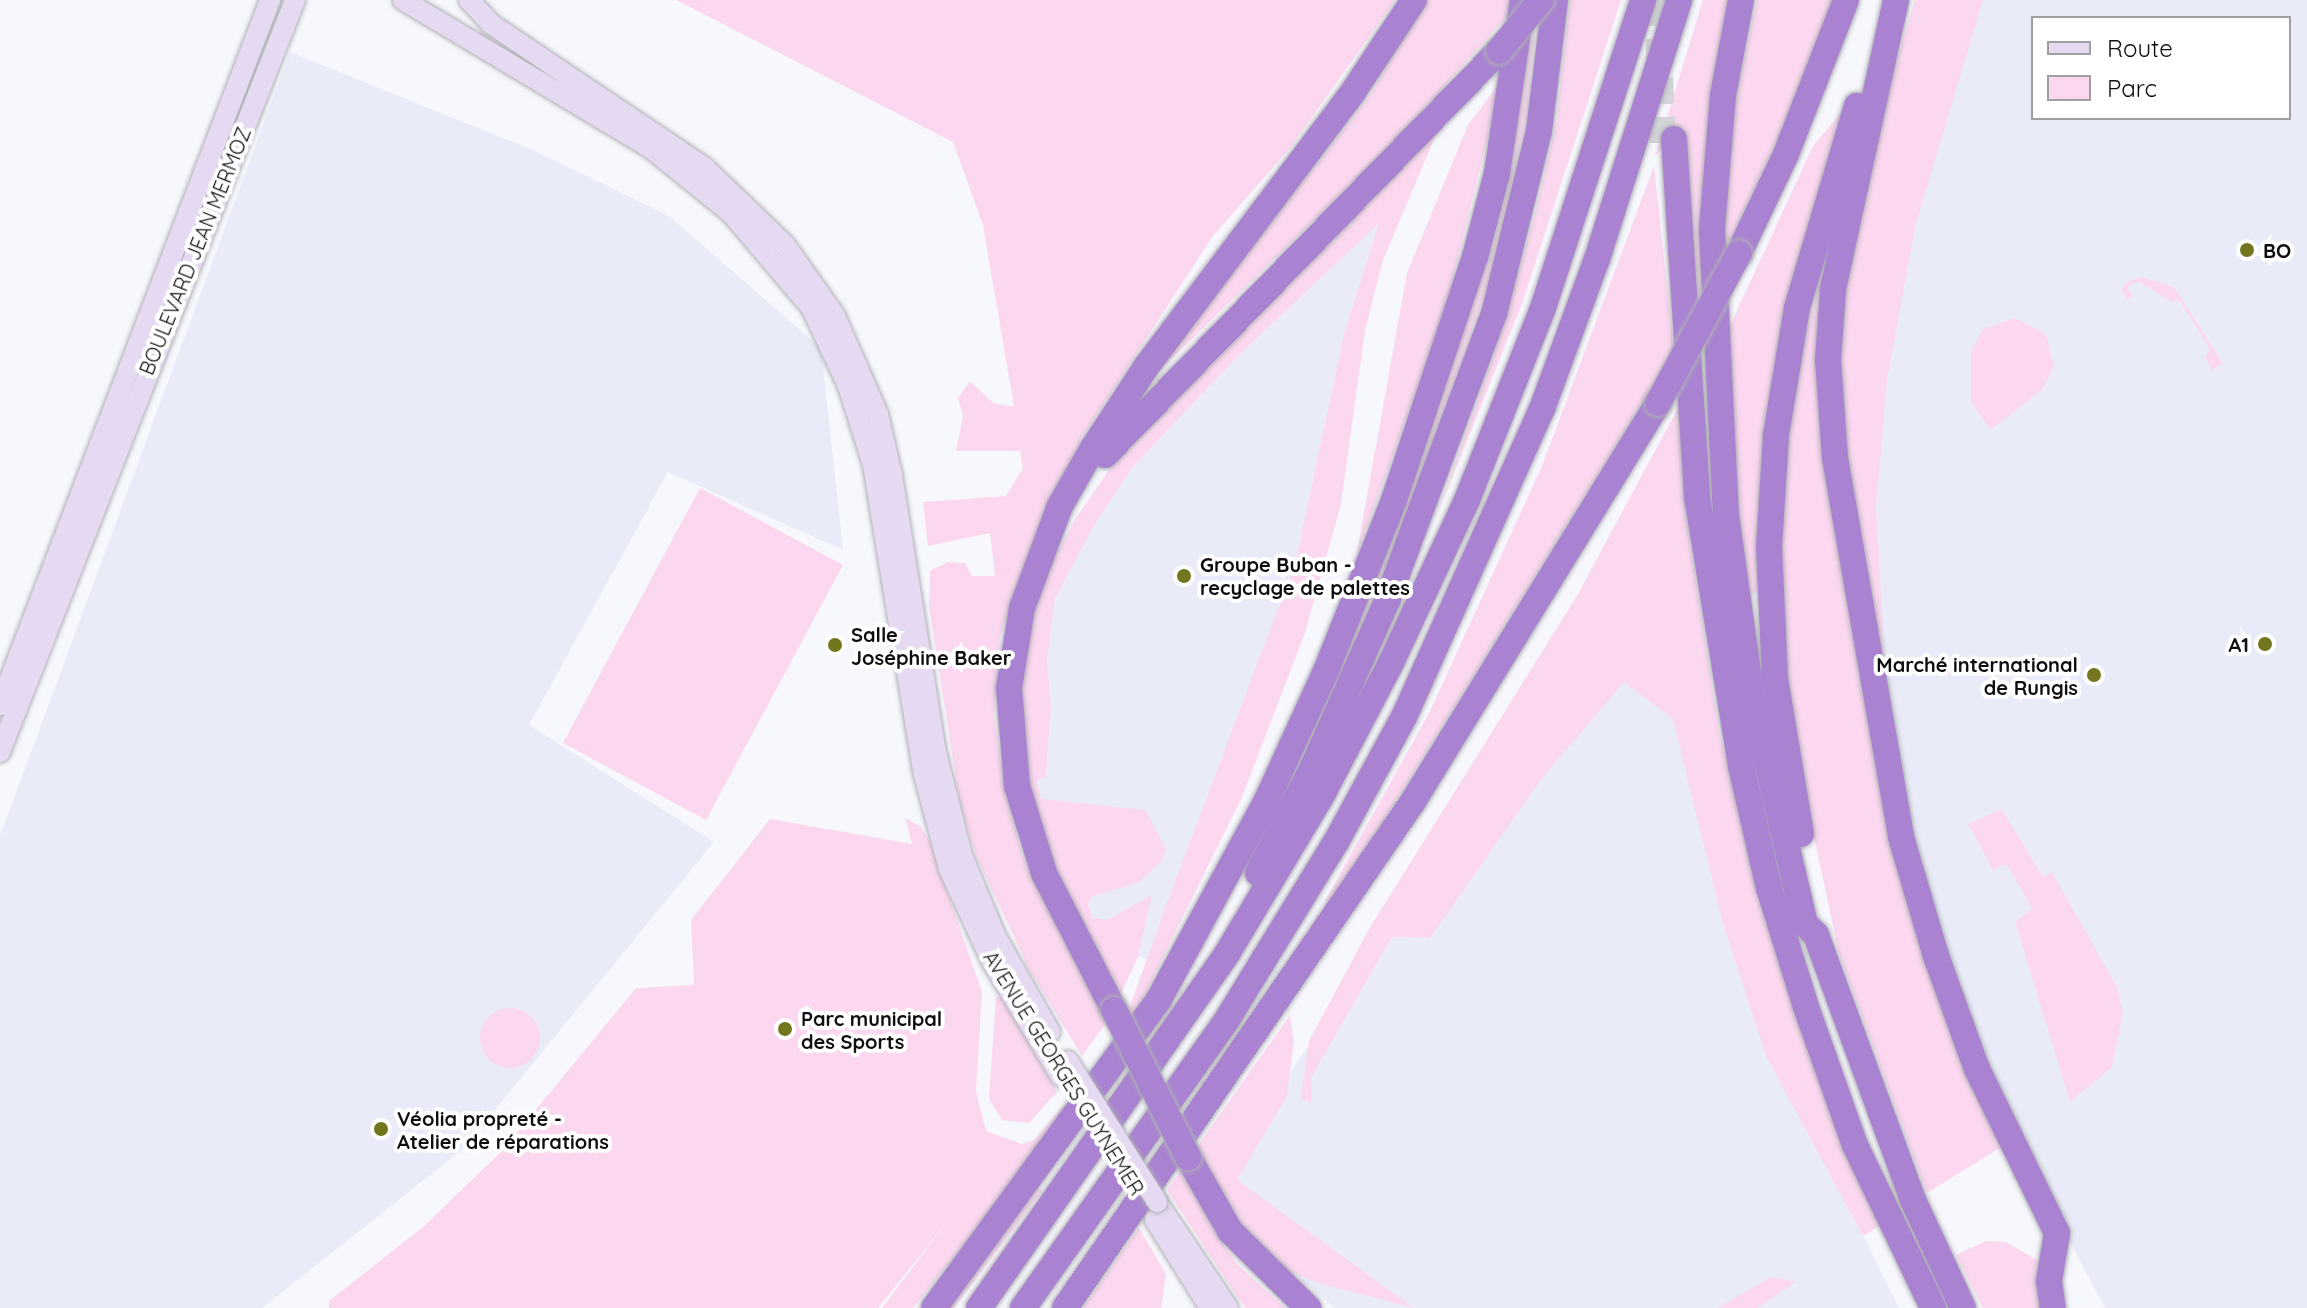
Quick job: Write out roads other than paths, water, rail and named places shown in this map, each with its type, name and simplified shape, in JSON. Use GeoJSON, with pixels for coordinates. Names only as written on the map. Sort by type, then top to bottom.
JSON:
{"type":"FeatureCollection","features":[{"type":"Feature","properties":{"kind":"highway"},"geometry":{"type":"LineString","coordinates":[[1308,1308],[1230,1231],[1188,1157],[1044,873],[1017,786],[1009,734],[1011,663],[1032,573],[1067,492],[1146,367],[1331,123],[1414,0]]}},
{"type":"Feature","properties":{"kind":"highway"},"geometry":{"type":"LineString","coordinates":[[934,1308],[1159,999],[1266,802],[1326,671],[1399,487],[1475,257],[1497,173],[1523,0]]}},
{"type":"Feature","properties":{"kind":"highway"},"geometry":{"type":"LineString","coordinates":[[1032,573],[1085,481],[1129,428],[1499,51],[1541,0]]}},
{"type":"Feature","properties":{"kind":"highway"},"geometry":{"type":"LineString","coordinates":[[1184,1019],[1352,682],[1458,417],[1494,314],[1529,183],[1555,0]]}},
{"type":"Feature","properties":{"kind":"highway"},"geometry":{"type":"LineString","coordinates":[[979,1308],[1184,1019],[1323,793],[1461,514],[1543,308],[1643,0]]}},
{"type":"Feature","properties":{"kind":"highway"},"geometry":{"type":"LineString","coordinates":[[1023,1308],[1228,1018],[1320,869],[1404,717],[1493,527],[1548,395],[1597,259],[1679,0]]}},
{"type":"Feature","properties":{"kind":"highway"},"geometry":{"type":"LineString","coordinates":[[1741,0],[1723,95],[1712,230],[1726,515],[1756,721],[1805,924],[1816,935],[1913,1200],[1963,1308]]}},
{"type":"Feature","properties":{"kind":"highway"},"geometry":{"type":"LineString","coordinates":[[1065,1308],[1412,803],[1658,403],[1739,253],[1786,154],[1846,0]]}},
{"type":"Feature","properties":{"kind":"highway"},"geometry":{"type":"LineString","coordinates":[[1816,935],[1820,924],[1788,773],[1775,678],[1769,547],[1776,435],[1807,267],[1895,0]]}},
{"type":"Feature","properties":{"kind":"highway"},"geometry":{"type":"LineString","coordinates":[[1895,0],[1833,290],[1828,360],[1835,458],[1905,852],[1977,1069],[2057,1233],[2049,1281],[2053,1308]]}},
{"type":"Feature","properties":{"kind":"highway"},"geometry":{"type":"LineString","coordinates":[[1669,145],[1708,582],[1769,888],[1855,1145],[1933,1308]]}},
{"type":"Feature","properties":{"kind":"main road","name":"BOULEVARD JEAN MERMOZ"},"geometry":{"type":"LineString","coordinates":[[91,494],[270,0]]}},
{"type":"Feature","properties":{"kind":"main road","name":"AVENUE GEORGES GUYNEMER"},"geometry":{"type":"LineString","coordinates":[[403,0],[652,149],[731,213],[811,307],[826,336],[873,465],[947,803],[980,904],[1065,1069]]}},
{"type":"Feature","properties":{"kind":"main road"},"geometry":{"type":"LineString","coordinates":[[469,0],[491,24],[705,168],[756,214],[812,279],[835,316],[878,414],[906,542],[911,641]]}},
{"type":"Feature","properties":{"kind":"main road","name":"BOULEVARD JEAN MERMOZ"},"geometry":{"type":"LineString","coordinates":[[91,494],[299,3]]}},
{"type":"Feature","properties":{"kind":"main road"},"geometry":{"type":"LineString","coordinates":[[811,307],[812,279]]}},
{"type":"Feature","properties":{"kind":"main road"},"geometry":{"type":"LineString","coordinates":[[826,336],[845,350],[878,414]]}},
{"type":"Feature","properties":{"kind":"main road"},"geometry":{"type":"LineString","coordinates":[[0,705],[91,494]]}},
{"type":"Feature","properties":{"kind":"main road"},"geometry":{"type":"LineString","coordinates":[[0,752],[91,494]]}},
{"type":"Feature","properties":{"kind":"main road","name":"AVENUE GEORGES GUYNEMER"},"geometry":{"type":"LineString","coordinates":[[911,641],[924,775],[949,869],[992,962],[1154,1207],[1228,1308]]}},
{"type":"Feature","properties":{"kind":"main road","name":"AVENUE GEORGES GUYNEMER"},"geometry":{"type":"LineString","coordinates":[[1154,1207],[1210,1308]]}},
{"type":"Feature","properties":{"kind":"tunnel"},"geometry":{"type":"LineString","coordinates":[[1657,0],[1663,151]]}},
{"type":"Feature","properties":{"kind":"place","name":"BO"},"geometry":{"type":"Point","coordinates":[2247,250]}},
{"type":"Feature","properties":{"kind":"place","name":"Groupe Buban - recyclage de palettes"},"geometry":{"type":"Point","coordinates":[1184,576]}},
{"type":"Feature","properties":{"kind":"place","name":"A1"},"geometry":{"type":"Point","coordinates":[2265,644]}},
{"type":"Feature","properties":{"kind":"place","name":"Salle Joséphine Baker"},"geometry":{"type":"Point","coordinates":[835,645]}},
{"type":"Feature","properties":{"kind":"place","name":"Marché international de Rungis"},"geometry":{"type":"Point","coordinates":[2094,675]}},
{"type":"Feature","properties":{"kind":"place","name":"Parc municipal des Sports"},"geometry":{"type":"Point","coordinates":[785,1029]}},
{"type":"Feature","properties":{"kind":"place","name":"Véolia propreté - Atelier de réparations"},"geometry":{"type":"Point","coordinates":[381,1129]}}]}
